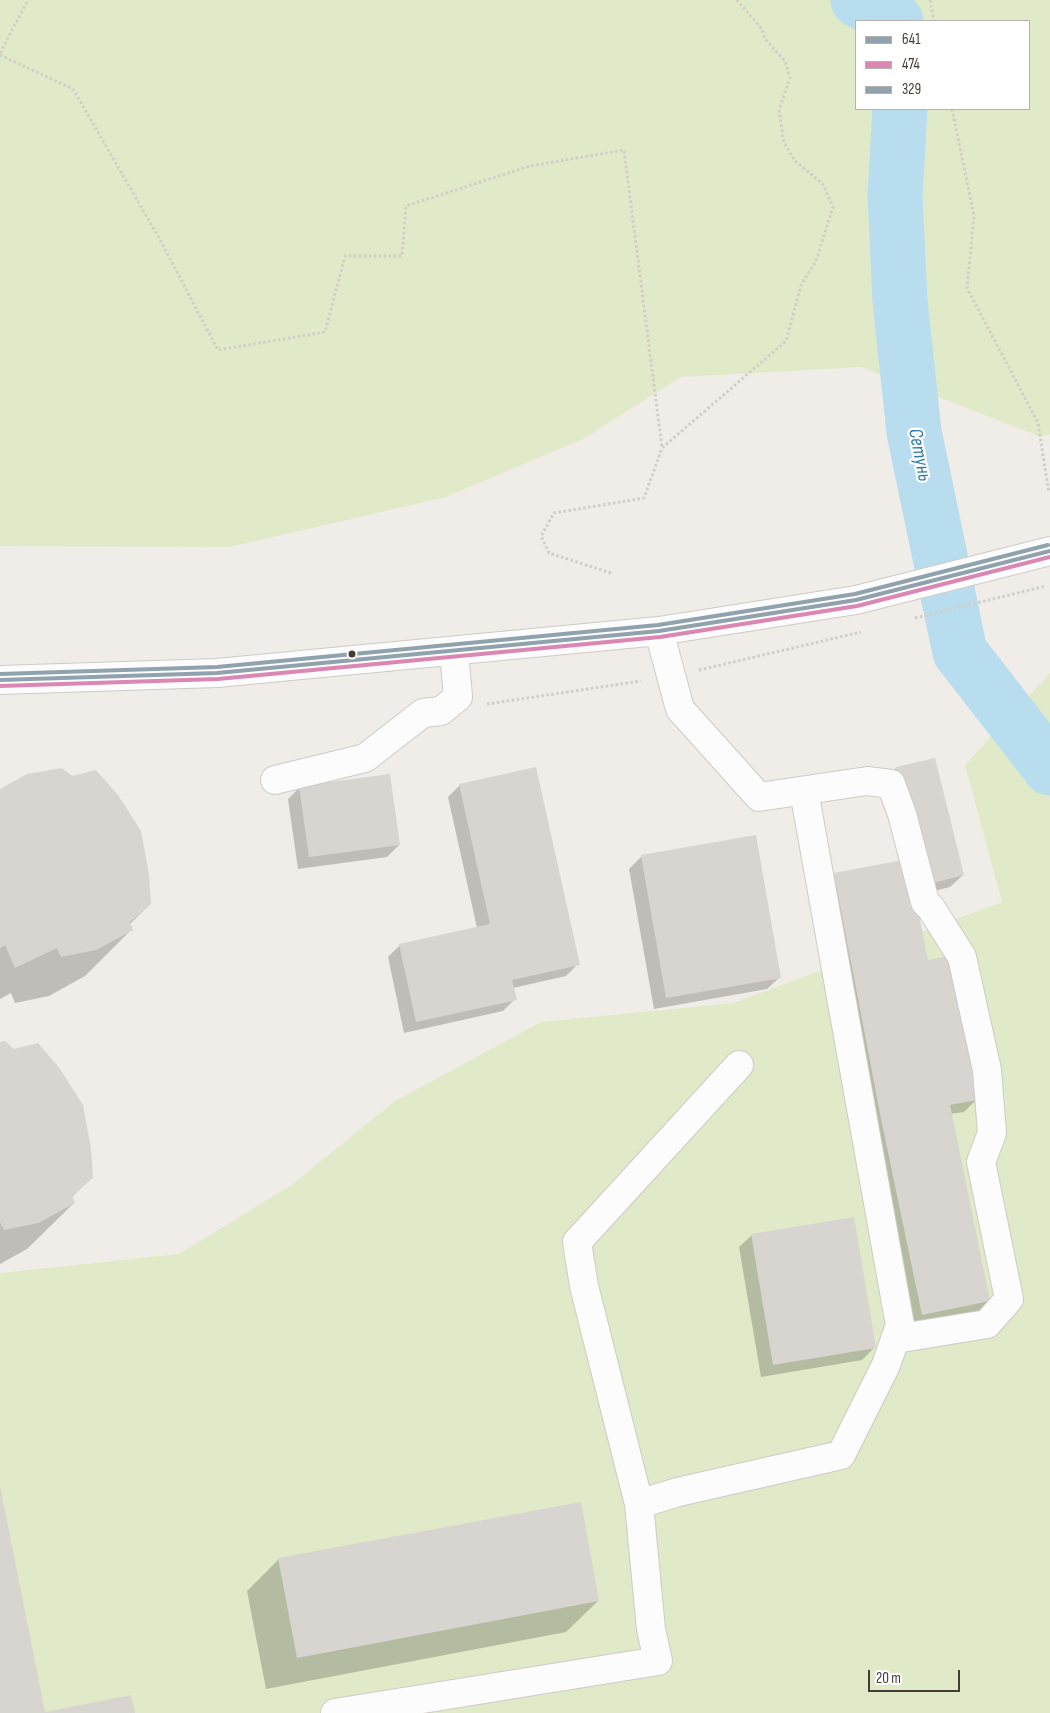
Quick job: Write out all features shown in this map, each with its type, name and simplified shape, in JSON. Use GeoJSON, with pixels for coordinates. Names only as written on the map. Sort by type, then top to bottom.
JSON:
{"type":"FeatureCollection","features":[{"type":"Feature","properties":{"kind":"street"},"geometry":{"type":"LineString","coordinates":[[0,680],[217,673],[659,631],[856,600],[1044,553]]}},
{"type":"Feature","properties":{"kind":"street"},"geometry":{"type":"LineString","coordinates":[[659,631],[680,709],[759,797],[867,781],[891,784],[902,814],[925,902],[962,957],[987,1070],[992,1134],[981,1162],[1009,1299],[988,1324],[895,1339]]}},
{"type":"Feature","properties":{"kind":"street"},"geometry":{"type":"LineString","coordinates":[[275,780],[365,758],[423,713],[441,711],[458,697],[454,651]]}},
{"type":"Feature","properties":{"kind":"street"},"geometry":{"type":"LineString","coordinates":[[639,1504],[678,1492],[840,1455],[886,1364],[900,1325],[804,791]]}},
{"type":"Feature","properties":{"kind":"street"},"geometry":{"type":"LineString","coordinates":[[335,1713],[658,1661],[651,1628],[639,1504],[584,1286],[577,1242],[739,1065]]}},
{"type":"Feature","properties":{"kind":"path"},"geometry":{"type":"LineString","coordinates":[[28,0],[0,54],[73,89],[158,236],[218,350],[325,332],[345,256],[402,256],[406,206],[530,166],[624,150],[662,448],[644,498],[554,512],[541,536],[549,553],[611,573]]}},
{"type":"Feature","properties":{"kind":"path"},"geometry":{"type":"LineString","coordinates":[[662,448],[786,342],[801,285],[816,261],[833,207],[823,184],[795,161],[784,143],[779,110],[790,78],[785,61],[766,39],[762,29],[736,0]]}},
{"type":"Feature","properties":{"kind":"path"},"geometry":{"type":"LineString","coordinates":[[930,0],[934,20]]}},
{"type":"Feature","properties":{"kind":"path"},"geometry":{"type":"LineString","coordinates":[[952,110],[974,216],[967,288],[1038,423],[1049,493]]}},
{"type":"Feature","properties":{"kind":"path"},"geometry":{"type":"LineString","coordinates":[[912,619],[1046,586]]}},
{"type":"Feature","properties":{"kind":"green space"},"geometry":{"type":"Polygon","coordinates":[[[0,0],[1050,0],[1050,434],[1041,437],[861,367],[681,377],[583,439],[446,497],[230,547],[0,546],[0,0]]]}},
{"type":"Feature","properties":{"kind":"green space"},"geometry":{"type":"Polygon","coordinates":[[[1050,673],[1050,1713],[0,1713],[0,1273],[179,1254],[290,1186],[395,1101],[541,1022],[734,1003],[1002,902],[965,765],[1050,673]]]}},
{"type":"Feature","properties":{"kind":"building"},"geometry":{"type":"Polygon","coordinates":[[[935,758],[964,875],[925,885],[896,767],[935,758]]]}},
{"type":"Feature","properties":{"kind":"building"},"geometry":{"type":"Polygon","coordinates":[[[536,767],[580,965],[512,980],[517,1000],[416,1022],[399,944],[490,924],[459,784],[536,767]]]}},
{"type":"Feature","properties":{"kind":"building"},"geometry":{"type":"Polygon","coordinates":[[[62,768],[72,776],[96,770],[118,795],[141,831],[149,875],[151,904],[130,922],[133,930],[96,950],[61,957],[57,948],[15,968],[5,945],[0,948],[0,789],[27,774],[62,768]]]}},
{"type":"Feature","properties":{"kind":"building"},"geometry":{"type":"Polygon","coordinates":[[[390,774],[400,845],[309,857],[299,786],[390,774]]]}},
{"type":"Feature","properties":{"kind":"building"},"geometry":{"type":"Polygon","coordinates":[[[756,835],[781,978],[666,998],[641,855],[756,835]]]}},
{"type":"Feature","properties":{"kind":"building"},"geometry":{"type":"Polygon","coordinates":[[[908,859],[928,960],[950,956],[977,1100],[950,1105],[990,1301],[922,1315],[881,1119],[834,873],[908,859]]]}},
{"type":"Feature","properties":{"kind":"building"},"geometry":{"type":"Polygon","coordinates":[[[5,1041],[14,1049],[38,1043],[60,1069],[83,1105],[91,1148],[93,1178],[72,1196],[75,1203],[38,1223],[4,1230],[0,1222],[0,1042],[5,1041]]]}},
{"type":"Feature","properties":{"kind":"building"},"geometry":{"type":"Polygon","coordinates":[[[854,1217],[876,1348],[773,1365],[751,1234],[854,1217]]]}},
{"type":"Feature","properties":{"kind":"building"},"geometry":{"type":"Polygon","coordinates":[[[0,1486],[45,1712],[131,1695],[135,1713],[0,1713],[0,1486]]]}},
{"type":"Feature","properties":{"kind":"building"},"geometry":{"type":"Polygon","coordinates":[[[581,1502],[599,1601],[297,1658],[278,1558],[581,1502]]]}},
{"type":"Feature","properties":{"kind":"waterway","name":"Сетунь"},"geometry":{"type":"LineString","coordinates":[[858,0],[894,20]]}},
{"type":"Feature","properties":{"kind":"waterway","name":"Сетунь"},"geometry":{"type":"LineString","coordinates":[[900,110],[895,195],[900,301],[914,432],[960,652],[1050,768]]}},
{"type":"Feature","properties":{"kind":"transit line","name":"329"},"geometry":{"type":"LineString","coordinates":[[0,674],[217,667],[658,625],[855,594],[1048,545]]}},
{"type":"Feature","properties":{"kind":"transit line","name":"641"},"geometry":{"type":"LineString","coordinates":[[0,680],[217,673],[659,631],[856,600],[1050,551]]}},
{"type":"Feature","properties":{"kind":"transit line","name":"474"},"geometry":{"type":"LineString","coordinates":[[0,686],[218,679],[660,637],[857,606],[1050,557]]}}]}
